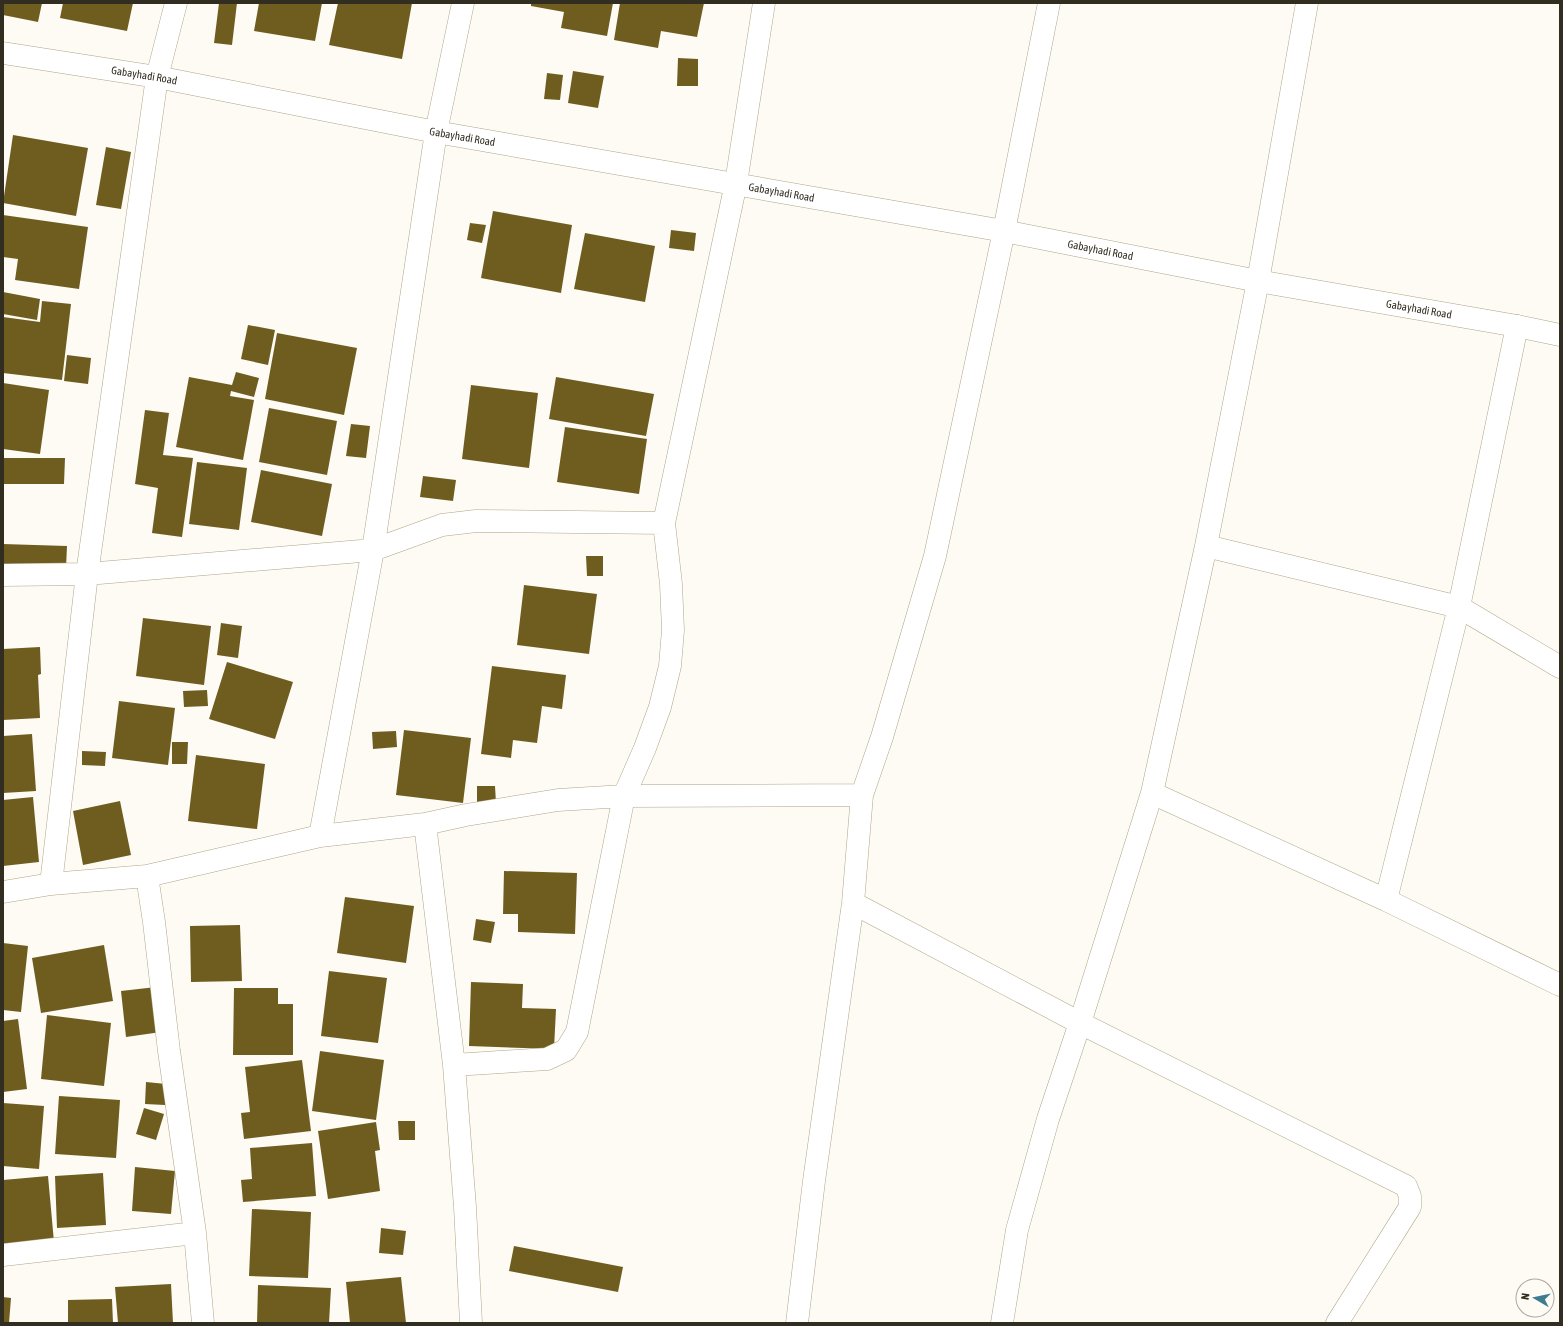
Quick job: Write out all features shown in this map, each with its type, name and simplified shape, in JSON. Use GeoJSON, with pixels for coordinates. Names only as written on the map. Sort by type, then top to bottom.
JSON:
{"type":"FeatureCollection","features":[{"type":"Feature","properties":{"kind":"street"},"geometry":{"type":"LineString","coordinates":[[51,884],[87,574],[157,77],[176,3]]}},
{"type":"Feature","properties":{"kind":"street"},"geometry":{"type":"LineString","coordinates":[[320,836],[373,550],[436,132],[463,3]]}},
{"type":"Feature","properties":{"kind":"street"},"geometry":{"type":"LineString","coordinates":[[454,1065],[547,1059],[566,1050],[577,1032],[624,796],[645,748],[660,707],[670,666],[674,630],[671,584],[664,523],[736,183],[764,3]]}},
{"type":"Feature","properties":{"kind":"street"},"geometry":{"type":"LineString","coordinates":[[797,1323],[814,1181],[853,903],[862,795],[882,737],[936,556],[1004,231],[1049,3]]}},
{"type":"Feature","properties":{"kind":"street"},"geometry":{"type":"LineString","coordinates":[[1002,1323],[1018,1230],[1048,1119],[1080,1023],[1152,793],[1206,546],[1258,281],[1307,3]]}},
{"type":"Feature","properties":{"kind":"street","name":"Gabayhadi Road"},"geometry":{"type":"LineString","coordinates":[[3,53],[157,77],[436,132],[736,183],[1004,231],[1258,281],[1517,326],[1560,335]]}},
{"type":"Feature","properties":{"kind":"street"},"geometry":{"type":"LineString","coordinates":[[1386,900],[1459,607],[1517,326]]}},
{"type":"Feature","properties":{"kind":"street"},"geometry":{"type":"LineString","coordinates":[[3,575],[87,574],[373,550],[442,525],[476,521],[664,523]]}},
{"type":"Feature","properties":{"kind":"street"},"geometry":{"type":"LineString","coordinates":[[1206,546],[1459,607],[1560,668]]}},
{"type":"Feature","properties":{"kind":"street"},"geometry":{"type":"LineString","coordinates":[[1152,793],[1386,900],[1560,985]]}},
{"type":"Feature","properties":{"kind":"street"},"geometry":{"type":"LineString","coordinates":[[3,892],[51,884],[147,876],[320,836],[425,824],[466,815],[558,800],[624,796],[862,795]]}},
{"type":"Feature","properties":{"kind":"street"},"geometry":{"type":"LineString","coordinates":[[425,824],[454,1065],[465,1207],[471,1323]]}},
{"type":"Feature","properties":{"kind":"street"},"geometry":{"type":"LineString","coordinates":[[147,876],[154,922],[169,1051],[195,1233],[203,1323]]}},
{"type":"Feature","properties":{"kind":"street"},"geometry":{"type":"LineString","coordinates":[[853,903],[1080,1023],[1406,1186],[1410,1196],[1410,1207],[1337,1323]]}},
{"type":"Feature","properties":{"kind":"street"},"geometry":{"type":"LineString","coordinates":[[3,1255],[195,1233]]}},
{"type":"Feature","properties":{"kind":"building"},"geometry":{"type":"Polygon","coordinates":[[[3,3],[42,3],[38,22],[3,15],[3,3]]]}},
{"type":"Feature","properties":{"kind":"building"},"geometry":{"type":"Polygon","coordinates":[[[63,3],[133,3],[127,31],[60,18],[63,3]]]}},
{"type":"Feature","properties":{"kind":"building"},"geometry":{"type":"Polygon","coordinates":[[[219,3],[237,3],[232,45],[214,43],[219,3]]]}},
{"type":"Feature","properties":{"kind":"building"},"geometry":{"type":"Polygon","coordinates":[[[259,3],[322,3],[315,41],[254,31],[259,3]]]}},
{"type":"Feature","properties":{"kind":"building"},"geometry":{"type":"Polygon","coordinates":[[[338,3],[412,3],[402,59],[329,45],[338,3]]]}},
{"type":"Feature","properties":{"kind":"building"},"geometry":{"type":"Polygon","coordinates":[[[531,3],[613,3],[607,36],[561,28],[564,12],[531,6],[531,3]]]}},
{"type":"Feature","properties":{"kind":"building"},"geometry":{"type":"Polygon","coordinates":[[[620,3],[704,3],[697,37],[661,31],[658,48],[614,40],[620,3]]]}},
{"type":"Feature","properties":{"kind":"building"},"geometry":{"type":"Polygon","coordinates":[[[678,58],[698,59],[698,86],[677,86],[678,58]]]}},
{"type":"Feature","properties":{"kind":"building"},"geometry":{"type":"Polygon","coordinates":[[[573,71],[604,76],[598,108],[568,103],[573,71]]]}},
{"type":"Feature","properties":{"kind":"building"},"geometry":{"type":"Polygon","coordinates":[[[547,73],[563,75],[560,100],[544,99],[547,73]]]}},
{"type":"Feature","properties":{"kind":"building"},"geometry":{"type":"Polygon","coordinates":[[[13,135],[88,148],[76,216],[3,203],[13,135]]]}},
{"type":"Feature","properties":{"kind":"building"},"geometry":{"type":"Polygon","coordinates":[[[106,147],[131,152],[121,209],[96,205],[106,147]]]}},
{"type":"Feature","properties":{"kind":"building"},"geometry":{"type":"Polygon","coordinates":[[[493,211],[572,225],[561,293],[481,278],[493,211]]]}},
{"type":"Feature","properties":{"kind":"building"},"geometry":{"type":"Polygon","coordinates":[[[3,215],[88,227],[79,289],[15,280],[18,259],[3,257],[3,215]]]}},
{"type":"Feature","properties":{"kind":"building"},"geometry":{"type":"Polygon","coordinates":[[[470,223],[486,225],[482,243],[467,240],[470,223]]]}},
{"type":"Feature","properties":{"kind":"building"},"geometry":{"type":"Polygon","coordinates":[[[671,230],[696,233],[694,251],[669,248],[671,230]]]}},
{"type":"Feature","properties":{"kind":"building"},"geometry":{"type":"Polygon","coordinates":[[[585,233],[655,246],[645,302],[574,289],[585,233]]]}},
{"type":"Feature","properties":{"kind":"building"},"geometry":{"type":"Polygon","coordinates":[[[3,292],[40,299],[37,320],[3,314],[3,292]]]}},
{"type":"Feature","properties":{"kind":"building"},"geometry":{"type":"Polygon","coordinates":[[[42,301],[71,304],[62,380],[3,373],[3,317],[40,322],[42,301]]]}},
{"type":"Feature","properties":{"kind":"building"},"geometry":{"type":"Polygon","coordinates":[[[248,325],[275,330],[268,365],[241,359],[248,325]]]}},
{"type":"Feature","properties":{"kind":"building"},"geometry":{"type":"Polygon","coordinates":[[[277,333],[357,348],[344,415],[265,399],[277,333]]]}},
{"type":"Feature","properties":{"kind":"building"},"geometry":{"type":"Polygon","coordinates":[[[67,355],[91,358],[88,384],[64,381],[67,355]]]}},
{"type":"Feature","properties":{"kind":"building"},"geometry":{"type":"Polygon","coordinates":[[[236,372],[259,378],[254,397],[231,391],[230,396],[254,400],[243,460],[176,447],[189,377],[232,385],[236,372]]]}},
{"type":"Feature","properties":{"kind":"building"},"geometry":{"type":"Polygon","coordinates":[[[556,377],[654,394],[646,436],[549,419],[556,377]]]}},
{"type":"Feature","properties":{"kind":"building"},"geometry":{"type":"Polygon","coordinates":[[[3,383],[49,390],[40,454],[3,449],[3,383]]]}},
{"type":"Feature","properties":{"kind":"building"},"geometry":{"type":"Polygon","coordinates":[[[471,385],[538,393],[529,468],[462,459],[471,385]]]}},
{"type":"Feature","properties":{"kind":"building"},"geometry":{"type":"Polygon","coordinates":[[[269,408],[337,421],[327,475],[259,462],[269,408]]]}},
{"type":"Feature","properties":{"kind":"building"},"geometry":{"type":"Polygon","coordinates":[[[145,410],[169,413],[163,455],[193,458],[182,537],[152,533],[158,488],[135,484],[145,410]]]}},
{"type":"Feature","properties":{"kind":"building"},"geometry":{"type":"Polygon","coordinates":[[[351,424],[370,426],[366,458],[346,456],[351,424]]]}},
{"type":"Feature","properties":{"kind":"building"},"geometry":{"type":"Polygon","coordinates":[[[565,427],[647,439],[639,494],[557,482],[565,427]]]}},
{"type":"Feature","properties":{"kind":"building"},"geometry":{"type":"Polygon","coordinates":[[[3,458],[65,458],[64,484],[3,484],[3,458]]]}},
{"type":"Feature","properties":{"kind":"building"},"geometry":{"type":"Polygon","coordinates":[[[197,462],[247,468],[239,530],[189,524],[197,462]]]}},
{"type":"Feature","properties":{"kind":"building"},"geometry":{"type":"Polygon","coordinates":[[[261,470],[332,484],[322,536],[251,522],[261,470]]]}},
{"type":"Feature","properties":{"kind":"building"},"geometry":{"type":"Polygon","coordinates":[[[423,476],[456,480],[453,501],[420,497],[423,476]]]}},
{"type":"Feature","properties":{"kind":"building"},"geometry":{"type":"Polygon","coordinates":[[[3,544],[67,546],[66,568],[3,566],[3,544]]]}},
{"type":"Feature","properties":{"kind":"building"},"geometry":{"type":"Polygon","coordinates":[[[586,556],[603,556],[603,576],[587,576],[586,556]]]}},
{"type":"Feature","properties":{"kind":"building"},"geometry":{"type":"Polygon","coordinates":[[[524,585],[597,594],[589,654],[517,645],[524,585]]]}},
{"type":"Feature","properties":{"kind":"building"},"geometry":{"type":"Polygon","coordinates":[[[143,618],[211,626],[204,685],[136,676],[143,618]]]}},
{"type":"Feature","properties":{"kind":"building"},"geometry":{"type":"Polygon","coordinates":[[[221,623],[242,626],[238,658],[217,655],[221,623]]]}},
{"type":"Feature","properties":{"kind":"building"},"geometry":{"type":"Polygon","coordinates":[[[40,647],[41,674],[38,675],[40,718],[3,720],[3,649],[40,647]]]}},
{"type":"Feature","properties":{"kind":"building"},"geometry":{"type":"Polygon","coordinates":[[[227,662],[293,682],[275,739],[209,719],[227,662]]]}},
{"type":"Feature","properties":{"kind":"building"},"geometry":{"type":"Polygon","coordinates":[[[492,666],[566,675],[562,709],[542,706],[537,743],[513,740],[511,758],[481,754],[492,666]]]}},
{"type":"Feature","properties":{"kind":"building"},"geometry":{"type":"Polygon","coordinates":[[[207,690],[208,706],[184,707],[183,691],[207,690]]]}},
{"type":"Feature","properties":{"kind":"building"},"geometry":{"type":"Polygon","coordinates":[[[119,701],[175,708],[168,765],[112,758],[119,701]]]}},
{"type":"Feature","properties":{"kind":"building"},"geometry":{"type":"Polygon","coordinates":[[[404,730],[471,738],[463,803],[396,795],[404,730]]]}},
{"type":"Feature","properties":{"kind":"building"},"geometry":{"type":"Polygon","coordinates":[[[396,731],[397,747],[373,749],[372,732],[396,731]]]}},
{"type":"Feature","properties":{"kind":"building"},"geometry":{"type":"Polygon","coordinates":[[[32,734],[36,791],[3,793],[3,736],[32,734]]]}},
{"type":"Feature","properties":{"kind":"building"},"geometry":{"type":"Polygon","coordinates":[[[172,742],[188,742],[187,764],[172,764],[172,742]]]}},
{"type":"Feature","properties":{"kind":"building"},"geometry":{"type":"Polygon","coordinates":[[[82,751],[106,752],[105,766],[82,765],[82,751]]]}},
{"type":"Feature","properties":{"kind":"building"},"geometry":{"type":"Polygon","coordinates":[[[196,755],[265,764],[257,829],[188,821],[196,755]]]}},
{"type":"Feature","properties":{"kind":"building"},"geometry":{"type":"Polygon","coordinates":[[[477,786],[495,786],[496,803],[477,803],[477,786]]]}},
{"type":"Feature","properties":{"kind":"building"},"geometry":{"type":"Polygon","coordinates":[[[33,797],[39,862],[3,866],[3,800],[33,797]]]}},
{"type":"Feature","properties":{"kind":"building"},"geometry":{"type":"Polygon","coordinates":[[[120,801],[131,855],[83,865],[73,811],[120,801]]]}},
{"type":"Feature","properties":{"kind":"building"},"geometry":{"type":"Polygon","coordinates":[[[504,871],[577,873],[575,934],[518,932],[518,914],[503,914],[504,871]]]}},
{"type":"Feature","properties":{"kind":"building"},"geometry":{"type":"Polygon","coordinates":[[[345,897],[414,906],[406,963],[337,953],[345,897]]]}},
{"type":"Feature","properties":{"kind":"building"},"geometry":{"type":"Polygon","coordinates":[[[476,919],[495,922],[491,943],[473,940],[476,919]]]}},
{"type":"Feature","properties":{"kind":"building"},"geometry":{"type":"Polygon","coordinates":[[[240,925],[242,981],[191,982],[190,926],[240,925]]]}},
{"type":"Feature","properties":{"kind":"building"},"geometry":{"type":"Polygon","coordinates":[[[3,943],[28,946],[21,1012],[3,1010],[3,943]]]}},
{"type":"Feature","properties":{"kind":"building"},"geometry":{"type":"Polygon","coordinates":[[[104,945],[113,1001],[41,1013],[32,958],[104,945]]]}},
{"type":"Feature","properties":{"kind":"building"},"geometry":{"type":"Polygon","coordinates":[[[329,971],[387,978],[378,1043],[321,1036],[329,971]]]}},
{"type":"Feature","properties":{"kind":"building"},"geometry":{"type":"Polygon","coordinates":[[[471,982],[523,984],[522,1008],[556,1009],[554,1049],[469,1046],[471,982]]]}},
{"type":"Feature","properties":{"kind":"building"},"geometry":{"type":"Polygon","coordinates":[[[156,987],[161,1032],[126,1037],[121,991],[156,987]]]}},
{"type":"Feature","properties":{"kind":"building"},"geometry":{"type":"Polygon","coordinates":[[[234,988],[278,988],[278,1004],[293,1004],[293,1055],[233,1055],[234,988]]]}},
{"type":"Feature","properties":{"kind":"building"},"geometry":{"type":"Polygon","coordinates":[[[47,1015],[111,1023],[104,1086],[41,1079],[47,1015]]]}},
{"type":"Feature","properties":{"kind":"building"},"geometry":{"type":"Polygon","coordinates":[[[18,1019],[27,1089],[3,1092],[3,1021],[18,1019]]]}},
{"type":"Feature","properties":{"kind":"building"},"geometry":{"type":"Polygon","coordinates":[[[320,1051],[384,1060],[376,1120],[312,1111],[320,1051]]]}},
{"type":"Feature","properties":{"kind":"building"},"geometry":{"type":"Polygon","coordinates":[[[302,1060],[311,1131],[244,1139],[241,1113],[250,1112],[245,1067],[302,1060]]]}},
{"type":"Feature","properties":{"kind":"building"},"geometry":{"type":"Polygon","coordinates":[[[146,1082],[166,1084],[165,1105],[145,1104],[146,1082]]]}},
{"type":"Feature","properties":{"kind":"building"},"geometry":{"type":"Polygon","coordinates":[[[59,1096],[120,1100],[116,1158],[55,1154],[59,1096]]]}},
{"type":"Feature","properties":{"kind":"building"},"geometry":{"type":"Polygon","coordinates":[[[3,1103],[44,1106],[39,1169],[3,1166],[3,1103]]]}},
{"type":"Feature","properties":{"kind":"building"},"geometry":{"type":"Polygon","coordinates":[[[144,1108],[164,1114],[156,1140],[136,1134],[144,1108]]]}},
{"type":"Feature","properties":{"kind":"building"},"geometry":{"type":"Polygon","coordinates":[[[398,1121],[415,1121],[415,1140],[399,1140],[398,1121]]]}},
{"type":"Feature","properties":{"kind":"building"},"geometry":{"type":"Polygon","coordinates":[[[376,1122],[380,1150],[375,1151],[380,1191],[328,1199],[318,1131],[376,1122]]]}},
{"type":"Feature","properties":{"kind":"building"},"geometry":{"type":"Polygon","coordinates":[[[312,1143],[316,1196],[243,1202],[241,1180],[252,1179],[250,1148],[312,1143]]]}},
{"type":"Feature","properties":{"kind":"building"},"geometry":{"type":"Polygon","coordinates":[[[135,1167],[175,1171],[171,1214],[132,1211],[135,1167]]]}},
{"type":"Feature","properties":{"kind":"building"},"geometry":{"type":"Polygon","coordinates":[[[103,1173],[106,1225],[57,1228],[55,1176],[103,1173]]]}},
{"type":"Feature","properties":{"kind":"building"},"geometry":{"type":"Polygon","coordinates":[[[48,1176],[54,1242],[3,1246],[3,1180],[48,1176]]]}},
{"type":"Feature","properties":{"kind":"building"},"geometry":{"type":"Polygon","coordinates":[[[252,1209],[311,1212],[308,1278],[249,1276],[252,1209]]]}},
{"type":"Feature","properties":{"kind":"building"},"geometry":{"type":"Polygon","coordinates":[[[381,1228],[406,1231],[403,1255],[379,1253],[381,1228]]]}},
{"type":"Feature","properties":{"kind":"building"},"geometry":{"type":"Polygon","coordinates":[[[514,1246],[623,1267],[618,1292],[509,1271],[514,1246]]]}},
{"type":"Feature","properties":{"kind":"building"},"geometry":{"type":"Polygon","coordinates":[[[401,1277],[406,1323],[350,1323],[346,1282],[401,1277]]]}},
{"type":"Feature","properties":{"kind":"building"},"geometry":{"type":"Polygon","coordinates":[[[171,1284],[173,1323],[118,1323],[115,1287],[171,1284]]]}},
{"type":"Feature","properties":{"kind":"building"},"geometry":{"type":"Polygon","coordinates":[[[258,1285],[331,1288],[329,1323],[257,1323],[258,1285]]]}},
{"type":"Feature","properties":{"kind":"building"},"geometry":{"type":"Polygon","coordinates":[[[3,1297],[11,1298],[9,1323],[3,1323],[3,1297]]]}},
{"type":"Feature","properties":{"kind":"building"},"geometry":{"type":"Polygon","coordinates":[[[112,1299],[113,1323],[68,1323],[68,1300],[112,1299]]]}}]}
